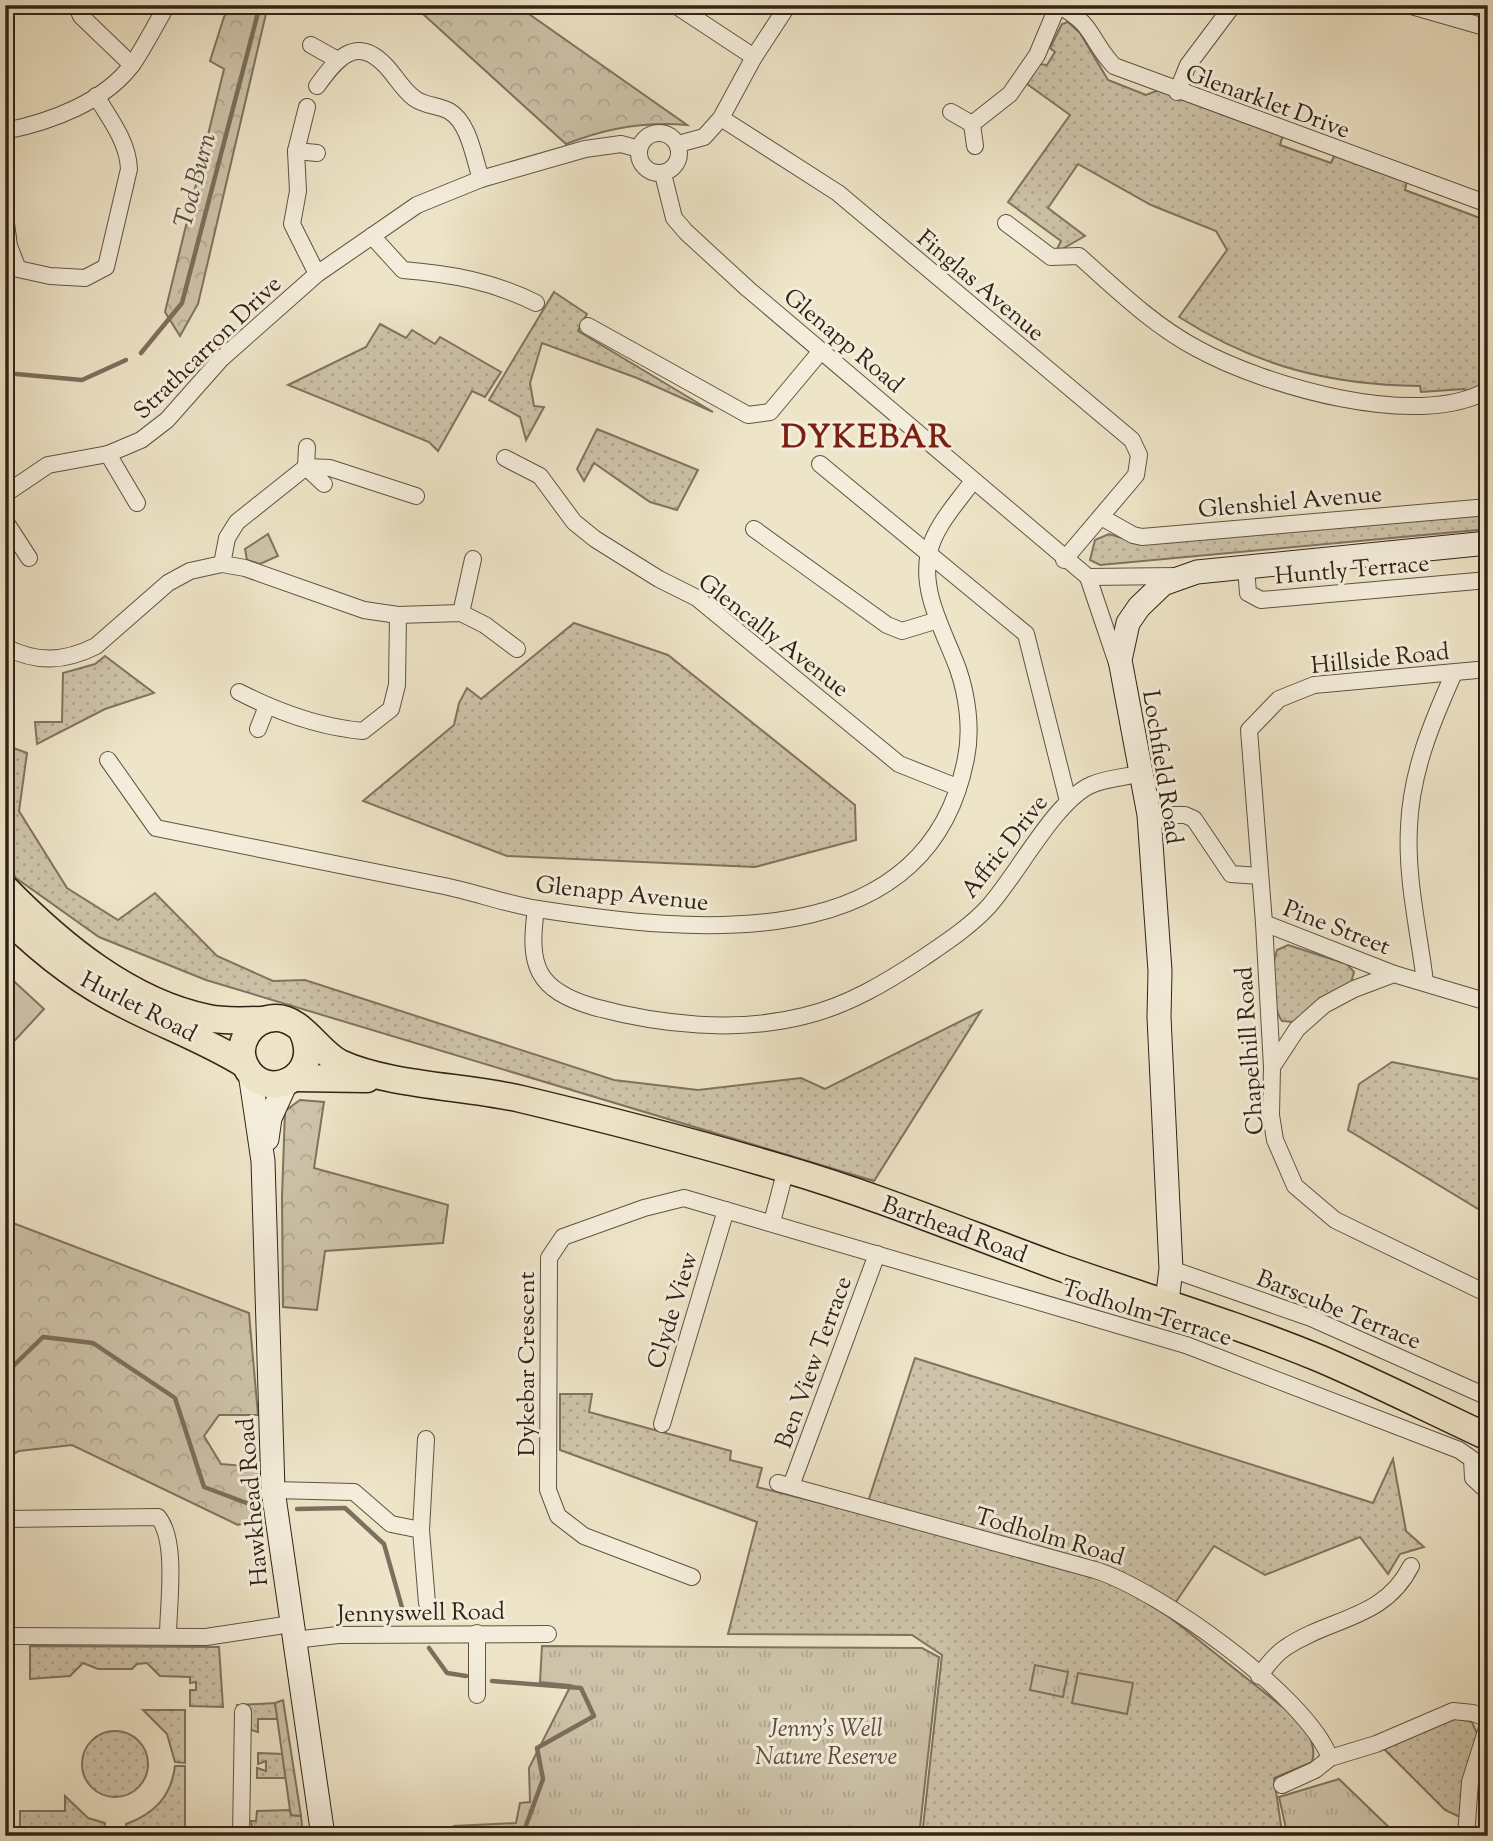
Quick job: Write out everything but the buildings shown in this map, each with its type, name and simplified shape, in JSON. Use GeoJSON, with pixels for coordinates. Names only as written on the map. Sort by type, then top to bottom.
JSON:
{"type":"FeatureCollection","features":[{"type":"Feature","properties":{"kind":"main road","name":"Hurlet Road"},"geometry":{"type":"LineString","coordinates":[[5,888],[66,945],[139,991],[210,1019],[263,1020]]}},
{"type":"Feature","properties":{"kind":"main road","name":"Hurlet Road"},"geometry":{"type":"LineString","coordinates":[[5,916],[41,949],[85,982],[125,1005],[202,1038],[247,1069]]}},
{"type":"Feature","properties":{"kind":"main road"},"geometry":{"type":"LineString","coordinates":[[284,1019],[302,1031],[309,1053],[306,1065],[291,1080],[269,1084],[247,1069],[243,1044],[254,1026],[263,1020],[284,1019]]}},
{"type":"Feature","properties":{"kind":"main road","name":"Barrhead Road"},"geometry":{"type":"LineString","coordinates":[[302,1031],[323,1052],[344,1064],[403,1079],[481,1090],[520,1099],[786,1170],[1097,1280],[1167,1301],[1321,1359],[1488,1437]]}},
{"type":"Feature","properties":{"kind":"main road","name":"Barrhead Road"},"geometry":{"type":"LineString","coordinates":[[291,1080],[403,1079]]}},
{"type":"Feature","properties":{"kind":"street"},"geometry":{"type":"LineString","coordinates":[[76,5],[81,16],[132,65]]}},
{"type":"Feature","properties":{"kind":"street"},"geometry":{"type":"LineString","coordinates":[[5,131],[44,123],[96,96],[132,65],[167,5]]}},
{"type":"Feature","properties":{"kind":"street"},"geometry":{"type":"LineString","coordinates":[[674,5],[754,57]]}},
{"type":"Feature","properties":{"kind":"street"},"geometry":{"type":"LineString","coordinates":[[678,144],[704,137],[721,118],[754,57],[788,5]]}},
{"type":"Feature","properties":{"kind":"street"},"geometry":{"type":"LineString","coordinates":[[972,124],[1010,94],[1037,55],[1058,5]]}},
{"type":"Feature","properties":{"kind":"street","name":"Glenarklet Drive"},"geometry":{"type":"LineString","coordinates":[[1058,5],[1077,16],[1091,29],[1103,54],[1114,66],[1177,92],[1488,204]]}},
{"type":"Feature","properties":{"kind":"street"},"geometry":{"type":"LineString","coordinates":[[1177,92],[1188,65],[1233,5]]}},
{"type":"Feature","properties":{"kind":"street"},"geometry":{"type":"LineString","coordinates":[[1408,5],[1488,29]]}},
{"type":"Feature","properties":{"kind":"street"},"geometry":{"type":"LineString","coordinates":[[311,45],[336,59]]}},
{"type":"Feature","properties":{"kind":"street"},"geometry":{"type":"LineString","coordinates":[[317,86],[336,59],[352,52],[371,55],[384,63],[415,99],[447,110],[458,118],[481,179]]}},
{"type":"Feature","properties":{"kind":"street"},"geometry":{"type":"LineString","coordinates":[[5,216],[9,246],[18,269],[50,276],[85,278],[106,267],[129,169],[122,141],[96,96]]}},
{"type":"Feature","properties":{"kind":"street"},"geometry":{"type":"LineString","coordinates":[[307,107],[296,151],[298,191],[292,224],[317,274]]}},
{"type":"Feature","properties":{"kind":"street"},"geometry":{"type":"LineString","coordinates":[[951,112],[972,124]]}},
{"type":"Feature","properties":{"kind":"street","name":"Finglas Avenue"},"geometry":{"type":"LineString","coordinates":[[721,118],[838,193],[1132,440],[1139,455],[1136,474],[1065,559]]}},
{"type":"Feature","properties":{"kind":"street"},"geometry":{"type":"LineString","coordinates":[[972,124],[975,146]]}},
{"type":"Feature","properties":{"kind":"street"},"geometry":{"type":"LineString","coordinates":[[660,133],[671,137],[678,144],[679,160],[663,174],[654,173],[644,168],[639,149],[648,136],[660,133]]}},
{"type":"Feature","properties":{"kind":"street","name":"Strathcarron Drive"},"geometry":{"type":"LineString","coordinates":[[5,494],[48,465],[108,454],[141,440],[167,420],[221,359],[317,274],[418,205],[481,179],[585,149],[621,144],[639,149]]}},
{"type":"Feature","properties":{"kind":"street"},"geometry":{"type":"LineString","coordinates":[[296,151],[317,153]]}},
{"type":"Feature","properties":{"kind":"street","name":"Glenapp Road"},"geometry":{"type":"LineString","coordinates":[[663,174],[674,218],[748,289],[1087,577]]}},
{"type":"Feature","properties":{"kind":"street"},"geometry":{"type":"LineString","coordinates":[[1006,223],[1051,257],[1079,256],[1181,339],[1248,373],[1316,393],[1380,403],[1448,404],[1472,398],[1488,390]]}},
{"type":"Feature","properties":{"kind":"street"},"geometry":{"type":"LineString","coordinates":[[372,236],[403,270],[461,275],[505,288],[536,303]]}},
{"type":"Feature","properties":{"kind":"street"},"geometry":{"type":"LineString","coordinates":[[588,326],[748,415],[770,412],[821,351]]}},
{"type":"Feature","properties":{"kind":"street"},"geometry":{"type":"LineString","coordinates":[[307,447],[306,467],[324,484]]}},
{"type":"Feature","properties":{"kind":"street"},"geometry":{"type":"LineString","coordinates":[[108,454],[137,503]]}},
{"type":"Feature","properties":{"kind":"street","name":"Glencally Avenue"},"geometry":{"type":"LineString","coordinates":[[505,458],[540,476],[574,522],[659,579],[697,598],[899,764],[957,788]]}},
{"type":"Feature","properties":{"kind":"street"},"geometry":{"type":"LineString","coordinates":[[820,464],[1026,634],[1068,801]]}},
{"type":"Feature","properties":{"kind":"street"},"geometry":{"type":"LineString","coordinates":[[222,564],[227,538],[237,522],[306,467],[330,468],[416,496]]}},
{"type":"Feature","properties":{"kind":"street","name":"Glenapp Avenue"},"geometry":{"type":"LineString","coordinates":[[108,760],[156,828],[458,889],[536,909],[676,926],[760,925],[820,912],[871,895],[914,864],[944,824],[957,788],[966,757],[968,719],[958,670],[928,586],[929,553],[947,516],[972,482]]}},
{"type":"Feature","properties":{"kind":"street","name":"Glenshiel Avenue"},"geometry":{"type":"LineString","coordinates":[[1101,517],[1121,530],[1142,537],[1488,507]]}},
{"type":"Feature","properties":{"kind":"street"},"geometry":{"type":"LineString","coordinates":[[5,521],[29,558]]}},
{"type":"Feature","properties":{"kind":"street"},"geometry":{"type":"LineString","coordinates":[[754,529],[887,625],[902,631],[938,620]]}},
{"type":"Feature","properties":{"kind":"street","name":"Lochfield Road"},"geometry":{"type":"LineString","coordinates":[[1167,1301],[1171,1269],[1158,1017],[1160,971],[1149,815],[1120,660],[1128,623],[1151,594],[1178,577],[1488,543]]}},
{"type":"Feature","properties":{"kind":"street"},"geometry":{"type":"LineString","coordinates":[[461,613],[473,559]]}},
{"type":"Feature","properties":{"kind":"street"},"geometry":{"type":"LineString","coordinates":[[5,647],[27,658],[58,660],[85,651],[96,646],[168,583],[190,570],[222,564],[245,568],[364,610],[398,615],[461,613],[485,625],[517,649]]}},
{"type":"Feature","properties":{"kind":"street","name":"Huntly Terrace"},"geometry":{"type":"LineString","coordinates":[[1246,568],[1248,593],[1261,600],[1488,580]]}},
{"type":"Feature","properties":{"kind":"street"},"geometry":{"type":"LineString","coordinates":[[1122,679],[1087,577],[1178,577]]}},
{"type":"Feature","properties":{"kind":"street"},"geometry":{"type":"LineString","coordinates":[[239,692],[267,706],[326,726],[363,730],[378,721],[390,709],[397,685],[398,615]]}},
{"type":"Feature","properties":{"kind":"street","name":"Hillside Road"},"geometry":{"type":"LineString","coordinates":[[1249,730],[1279,699],[1314,685],[1488,669]]}},
{"type":"Feature","properties":{"kind":"street"},"geometry":{"type":"LineString","coordinates":[[1425,982],[1410,871],[1409,827],[1419,760],[1454,673]]}},
{"type":"Feature","properties":{"kind":"street"},"geometry":{"type":"LineString","coordinates":[[258,729],[267,706]]}},
{"type":"Feature","properties":{"kind":"street","name":"Chapelhill Road"},"geometry":{"type":"LineString","coordinates":[[1249,730],[1264,923],[1272,1067],[1271,1115],[1275,1140],[1295,1186],[1335,1220],[1488,1294]]}},
{"type":"Feature","properties":{"kind":"street","name":"Affric Drive"},"geometry":{"type":"LineString","coordinates":[[536,909],[532,940],[536,967],[545,983],[570,1000],[621,1014],[676,1023],[739,1024],[804,1016],[887,982],[944,944],[988,907],[1068,801],[1091,785],[1143,774]]}},
{"type":"Feature","properties":{"kind":"street"},"geometry":{"type":"LineString","coordinates":[[1149,815],[1185,815],[1194,819],[1231,874],[1260,876]]}},
{"type":"Feature","properties":{"kind":"street","name":"Pine Street"},"geometry":{"type":"LineString","coordinates":[[1264,923],[1394,974],[1488,1002]]}},
{"type":"Feature","properties":{"kind":"street","name":"Pine Street"},"geometry":{"type":"LineString","coordinates":[[1272,1067],[1297,1029],[1324,1005],[1354,989],[1394,974]]}},
{"type":"Feature","properties":{"kind":"street","name":"Hawkhead Road"},"geometry":{"type":"LineString","coordinates":[[247,1069],[263,1161],[273,1490],[323,1836]]}},
{"type":"Feature","properties":{"kind":"street","name":"Hawkhead Road"},"geometry":{"type":"LineString","coordinates":[[263,1161],[270,1118],[291,1080]]}},
{"type":"Feature","properties":{"kind":"street"},"geometry":{"type":"LineString","coordinates":[[772,1222],[786,1170]]}},
{"type":"Feature","properties":{"kind":"street","name":"Dykebar Crescent"},"geometry":{"type":"LineString","coordinates":[[692,1577],[584,1536],[558,1517],[548,1490],[549,1258],[563,1237],[644,1208],[684,1198],[726,1210]]}},
{"type":"Feature","properties":{"kind":"street","name":"Todholm Terrace"},"geometry":{"type":"LineString","coordinates":[[726,1210],[1186,1345],[1410,1429],[1472,1459],[1473,1478],[1485,1491]]}},
{"type":"Feature","properties":{"kind":"street","name":"Clyde View"},"geometry":{"type":"LineString","coordinates":[[663,1424],[726,1210]]}},
{"type":"Feature","properties":{"kind":"street","name":"Ben View Terrace"},"geometry":{"type":"LineString","coordinates":[[785,1485],[877,1254]]}},
{"type":"Feature","properties":{"kind":"street","name":"Barscube Terrace"},"geometry":{"type":"LineString","coordinates":[[1171,1269],[1311,1318],[1488,1397]]}},
{"type":"Feature","properties":{"kind":"street"},"geometry":{"type":"LineString","coordinates":[[426,1439],[421,1530],[427,1603]]}},
{"type":"Feature","properties":{"kind":"street","name":"Todholm Road"},"geometry":{"type":"LineString","coordinates":[[785,1485],[1113,1576],[1153,1596],[1259,1676],[1310,1724],[1330,1758]]}},
{"type":"Feature","properties":{"kind":"street"},"geometry":{"type":"LineString","coordinates":[[273,1490],[354,1492],[391,1524],[421,1530]]}},
{"type":"Feature","properties":{"kind":"street"},"geometry":{"type":"LineString","coordinates":[[5,1519],[158,1517],[165,1526],[169,1544],[168,1636]]}},
{"type":"Feature","properties":{"kind":"street"},"geometry":{"type":"LineString","coordinates":[[1259,1676],[1277,1654],[1292,1643],[1387,1600],[1401,1586],[1411,1566]]}},
{"type":"Feature","properties":{"kind":"street","name":"Jennyswell Road"},"geometry":{"type":"LineString","coordinates":[[5,1636],[206,1637],[292,1632],[338,1635],[548,1634]]}},
{"type":"Feature","properties":{"kind":"street"},"geometry":{"type":"LineString","coordinates":[[477,1633],[477,1695]]}},
{"type":"Feature","properties":{"kind":"street"},"geometry":{"type":"LineString","coordinates":[[1282,1785],[1315,1770],[1330,1758],[1376,1744],[1453,1711],[1473,1713],[1488,1719]]}},
{"type":"Feature","properties":{"kind":"street"},"geometry":{"type":"LineString","coordinates":[[241,1836],[243,1712]]}},
{"type":"Feature","properties":{"kind":"street"},"geometry":{"type":"LineString","coordinates":[[1466,1836],[1470,1782],[1488,1725]]}},
{"type":"Feature","properties":{"kind":"green space"},"geometry":{"type":"Polygon","coordinates":[[[231,5],[268,5],[198,304],[180,336],[165,312],[224,69],[210,61],[224,17],[231,5]]]}},
{"type":"Feature","properties":{"kind":"green space"},"geometry":{"type":"Polygon","coordinates":[[[413,5],[516,5],[687,125],[626,127],[566,144],[413,5]]]}},
{"type":"Feature","properties":{"kind":"green space"},"geometry":{"type":"Polygon","coordinates":[[[1068,22],[1080,33],[1108,80],[1146,95],[1159,90],[1283,135],[1280,145],[1331,163],[1335,154],[1407,181],[1405,190],[1488,221],[1488,384],[1467,395],[1464,389],[1421,392],[1420,386],[1324,377],[1265,360],[1208,334],[1179,317],[1227,250],[1216,231],[1151,205],[1078,164],[1048,208],[1085,236],[1055,253],[1061,241],[1008,202],[1070,115],[1027,84],[1039,64],[1047,65],[1055,52],[1050,48],[1062,24],[1068,22]]]}},
{"type":"Feature","properties":{"kind":"green space"},"geometry":{"type":"Polygon","coordinates":[[[554,292],[587,314],[578,331],[713,412],[637,378],[542,343],[530,383],[534,406],[544,407],[526,440],[520,417],[489,400],[554,292]]]}},
{"type":"Feature","properties":{"kind":"green space"},"geometry":{"type":"Polygon","coordinates":[[[380,324],[406,338],[412,330],[435,344],[440,337],[501,372],[485,397],[472,391],[438,451],[429,442],[288,385],[366,347],[380,324]]]}},
{"type":"Feature","properties":{"kind":"green space"},"geometry":{"type":"Polygon","coordinates":[[[597,429],[698,470],[677,510],[650,502],[594,463],[584,481],[577,469],[597,429]]]}},
{"type":"Feature","properties":{"kind":"green space"},"geometry":{"type":"Polygon","coordinates":[[[1488,513],[1488,529],[1100,565],[1090,560],[1095,540],[1109,534],[1142,544],[1488,513]]]}},
{"type":"Feature","properties":{"kind":"green space"},"geometry":{"type":"Polygon","coordinates":[[[268,534],[278,556],[260,564],[247,560],[245,549],[268,534]]]}},
{"type":"Feature","properties":{"kind":"green space"},"geometry":{"type":"Polygon","coordinates":[[[574,623],[668,655],[855,805],[856,840],[755,867],[507,856],[363,801],[454,725],[459,703],[467,688],[481,699],[574,623]]]}},
{"type":"Feature","properties":{"kind":"green space"},"geometry":{"type":"Polygon","coordinates":[[[105,656],[154,693],[105,709],[37,744],[35,722],[62,722],[63,673],[95,664],[105,656]]]}},
{"type":"Feature","properties":{"kind":"green space"},"geometry":{"type":"Polygon","coordinates":[[[5,745],[27,753],[19,811],[67,888],[118,920],[155,893],[217,956],[273,981],[305,980],[614,1080],[698,1090],[801,1078],[825,1089],[981,1011],[874,1181],[206,980],[99,937],[16,878],[5,860],[5,745]]]}},
{"type":"Feature","properties":{"kind":"green space"},"geometry":{"type":"Polygon","coordinates":[[[1288,945],[1347,964],[1354,972],[1351,983],[1295,1022],[1282,1021],[1275,1006],[1272,987],[1277,950],[1288,945]]]}},
{"type":"Feature","properties":{"kind":"green space"},"geometry":{"type":"Polygon","coordinates":[[[5,973],[44,1009],[5,1051],[5,973]]]}},
{"type":"Feature","properties":{"kind":"green space"},"geometry":{"type":"Polygon","coordinates":[[[1392,1062],[1488,1081],[1488,1215],[1348,1130],[1359,1084],[1392,1062]]]}},
{"type":"Feature","properties":{"kind":"green space"},"geometry":{"type":"Polygon","coordinates":[[[300,1100],[324,1102],[314,1168],[448,1205],[443,1243],[325,1251],[317,1310],[283,1307],[282,1197],[285,1111],[300,1100]]]}},
{"type":"Feature","properties":{"kind":"green space"},"geometry":{"type":"Polygon","coordinates":[[[5,1220],[249,1313],[258,1415],[219,1415],[204,1436],[221,1464],[257,1467],[257,1518],[238,1525],[72,1445],[19,1451],[5,1458],[5,1220]]]}},
{"type":"Feature","properties":{"kind":"green space"},"geometry":{"type":"Polygon","coordinates":[[[915,1358],[1373,1503],[1393,1459],[1406,1531],[1424,1547],[1400,1554],[1388,1574],[1360,1537],[1265,1575],[1214,1546],[1167,1615],[1299,1720],[1308,1735],[1313,1751],[1312,1762],[1274,1778],[1282,1832],[1276,1836],[922,1836],[942,1655],[912,1635],[728,1634],[757,1522],[560,1450],[560,1394],[592,1394],[589,1412],[731,1451],[730,1460],[762,1468],[757,1487],[864,1514],[915,1358]]]}},
{"type":"Feature","properties":{"kind":"green space"},"geometry":{"type":"Polygon","coordinates":[[[30,1646],[219,1647],[223,1707],[190,1706],[190,1690],[196,1690],[196,1682],[190,1683],[190,1677],[160,1676],[147,1663],[137,1664],[132,1669],[98,1669],[83,1663],[70,1676],[30,1679],[30,1646]]]}},
{"type":"Feature","properties":{"kind":"green space","name":"Jenny's Well Nature Reserve"},"geometry":{"type":"Polygon","coordinates":[[[542,1646],[922,1648],[939,1657],[919,1836],[455,1836],[454,1826],[516,1823],[520,1803],[530,1802],[529,1768],[571,1685],[540,1682],[542,1646]]]}},
{"type":"Feature","properties":{"kind":"green space"},"geometry":{"type":"Polygon","coordinates":[[[1035,1665],[1068,1672],[1063,1697],[1030,1690],[1035,1665]]]}},
{"type":"Feature","properties":{"kind":"green space"},"geometry":{"type":"Polygon","coordinates":[[[1078,1673],[1133,1683],[1127,1714],[1072,1703],[1078,1673]]]}},
{"type":"Feature","properties":{"kind":"green space"},"geometry":{"type":"Polygon","coordinates":[[[283,1700],[301,1816],[291,1815],[290,1810],[275,1703],[283,1700]]]}},
{"type":"Feature","properties":{"kind":"green space"},"geometry":{"type":"Polygon","coordinates":[[[275,1703],[278,1719],[258,1719],[258,1732],[251,1730],[246,1711],[238,1705],[275,1703]]]}},
{"type":"Feature","properties":{"kind":"green space"},"geometry":{"type":"Polygon","coordinates":[[[143,1710],[185,1710],[185,1763],[175,1762],[167,1734],[143,1710]]]}},
{"type":"Feature","properties":{"kind":"green space"},"geometry":{"type":"Polygon","coordinates":[[[1456,1718],[1472,1722],[1478,1736],[1460,1817],[1445,1810],[1384,1749],[1456,1718]]]}},
{"type":"Feature","properties":{"kind":"green space"},"geometry":{"type":"Polygon","coordinates":[[[108,1731],[122,1731],[134,1736],[143,1745],[148,1764],[146,1777],[139,1788],[122,1797],[108,1797],[96,1792],[87,1783],[82,1771],[82,1757],[87,1745],[96,1736],[108,1731]]]}},
{"type":"Feature","properties":{"kind":"green space"},"geometry":{"type":"Polygon","coordinates":[[[258,1753],[284,1754],[287,1778],[257,1778],[257,1768],[266,1771],[266,1761],[258,1764],[258,1753]]]}},
{"type":"Feature","properties":{"kind":"green space"},"geometry":{"type":"Polygon","coordinates":[[[175,1766],[185,1766],[185,1836],[127,1836],[126,1824],[145,1815],[160,1803],[170,1787],[175,1766]]]}},
{"type":"Feature","properties":{"kind":"green space"},"geometry":{"type":"Polygon","coordinates":[[[1339,1779],[1398,1836],[1283,1836],[1287,1833],[1279,1797],[1339,1779]]]}},
{"type":"Feature","properties":{"kind":"green space"},"geometry":{"type":"Polygon","coordinates":[[[65,1796],[88,1818],[105,1823],[103,1836],[5,1836],[20,1833],[20,1811],[65,1811],[65,1796]]]}},
{"type":"Feature","properties":{"kind":"green space"},"geometry":{"type":"Polygon","coordinates":[[[290,1810],[291,1815],[301,1816],[302,1826],[293,1836],[253,1836],[251,1821],[256,1821],[257,1811],[290,1810]]]}},
{"type":"Feature","properties":{"kind":"waterway","name":"Tod Burn"},"geometry":{"type":"LineString","coordinates":[[141,353],[182,303],[260,5]]}},
{"type":"Feature","properties":{"kind":"waterway","name":"Tod Burn"},"geometry":{"type":"LineString","coordinates":[[5,373],[82,380],[126,360]]}},
{"type":"Feature","properties":{"kind":"waterway"},"geometry":{"type":"LineString","coordinates":[[5,1374],[43,1337],[93,1343],[175,1398],[204,1487],[252,1505]]}},
{"type":"Feature","properties":{"kind":"waterway"},"geometry":{"type":"LineString","coordinates":[[297,1509],[345,1508],[384,1544],[403,1611]]}},
{"type":"Feature","properties":{"kind":"waterway"},"geometry":{"type":"LineString","coordinates":[[429,1648],[447,1673],[466,1676]]}},
{"type":"Feature","properties":{"kind":"waterway"},"geometry":{"type":"LineString","coordinates":[[492,1681],[581,1688],[594,1716],[537,1748],[543,1779],[524,1831],[529,1836]]}},
{"type":"Feature","properties":{"kind":"district","name":"DYKEBAR"},"geometry":{"type":"Point","coordinates":[867,436]}}]}
